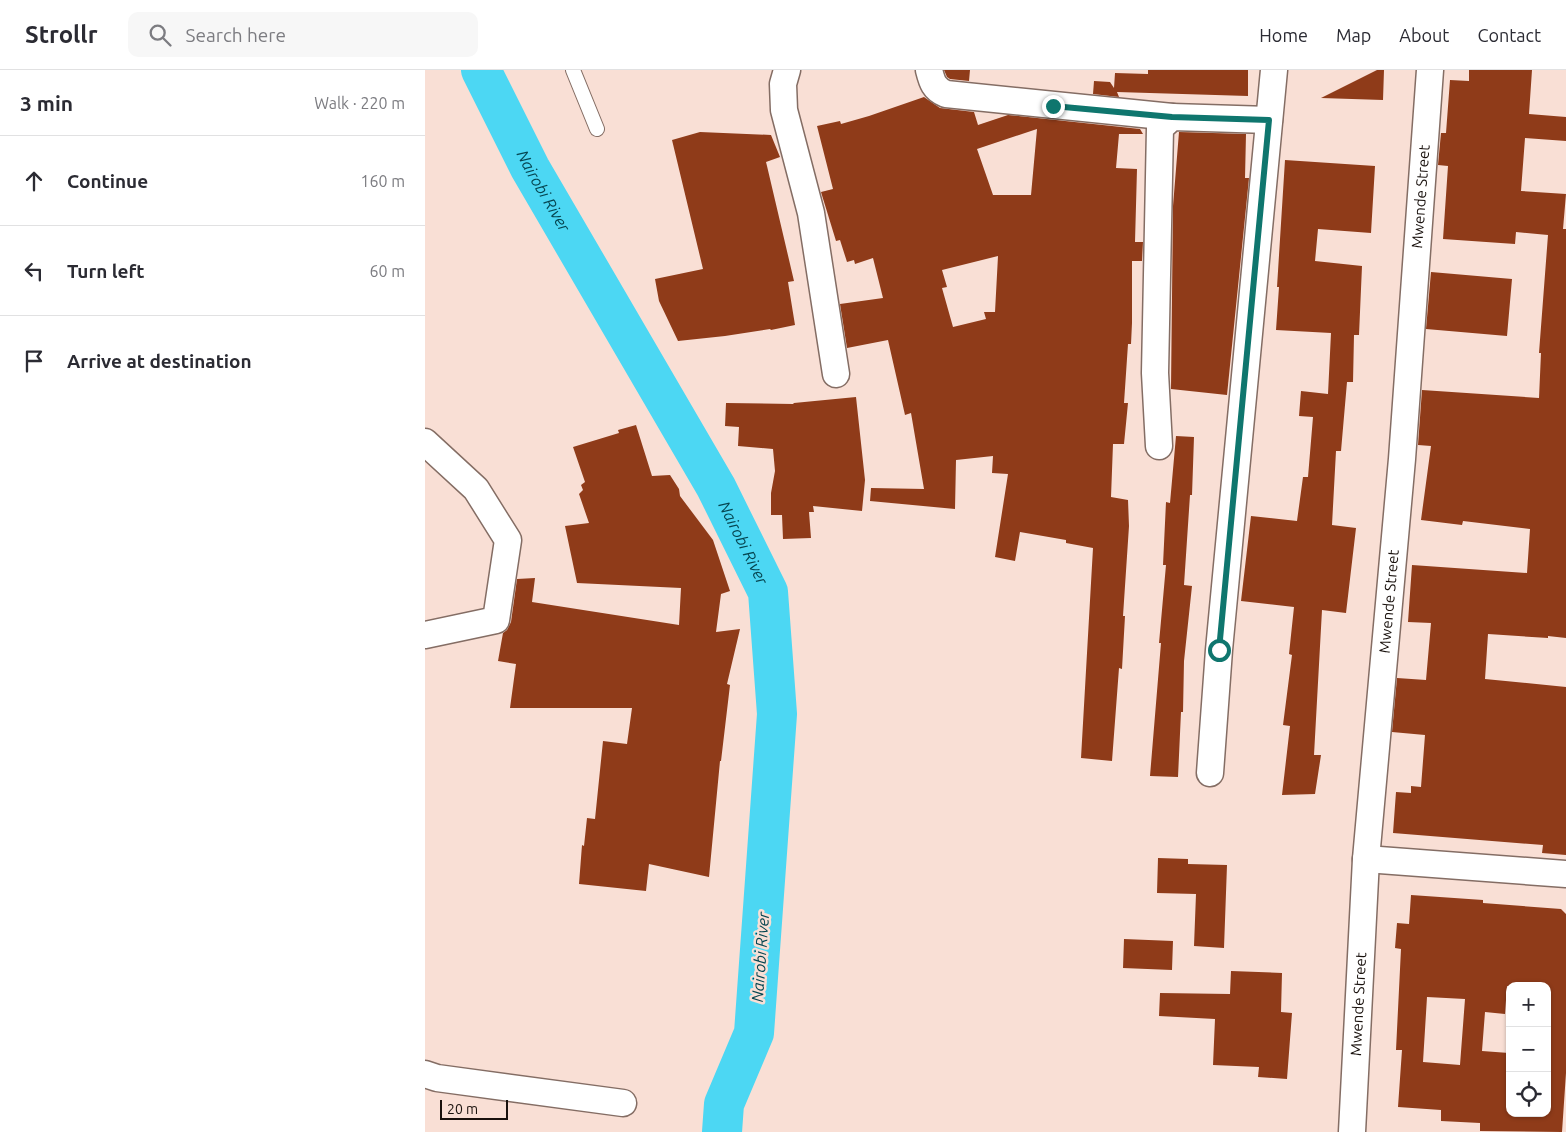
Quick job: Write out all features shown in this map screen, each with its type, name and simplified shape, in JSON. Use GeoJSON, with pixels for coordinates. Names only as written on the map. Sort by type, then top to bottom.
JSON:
{"type":"FeatureCollection","features":[{"type":"Feature","properties":{"kind":"street"},"geometry":{"type":"LineString","coordinates":[[787,70],[783,84],[784,110],[811,212],[836,374]]}},
{"type":"Feature","properties":{"kind":"street"},"geometry":{"type":"LineString","coordinates":[[929,70],[931,80],[937,90],[946,94],[1172,117],[1269,120]]}},
{"type":"Feature","properties":{"kind":"street"},"geometry":{"type":"LineString","coordinates":[[1210,773],[1220,640],[1274,70]]}},
{"type":"Feature","properties":{"kind":"street","name":"Mwende Street"},"geometry":{"type":"LineString","coordinates":[[1352,1132],[1366,859],[1401,469],[1430,70]]}},
{"type":"Feature","properties":{"kind":"street"},"geometry":{"type":"LineString","coordinates":[[1159,446],[1155,373],[1160,128],[1172,117]]}},
{"type":"Feature","properties":{"kind":"street"},"geometry":{"type":"LineString","coordinates":[[425,442],[476,489],[509,540],[496,620],[425,635]]}},
{"type":"Feature","properties":{"kind":"street"},"geometry":{"type":"LineString","coordinates":[[1366,859],[1566,874]]}},
{"type":"Feature","properties":{"kind":"street"},"geometry":{"type":"LineString","coordinates":[[425,1074],[437,1078],[623,1103]]}},
{"type":"Feature","properties":{"kind":"lane"},"geometry":{"type":"LineString","coordinates":[[573,70],[597,129]]}},
{"type":"Feature","properties":{"kind":"building"},"geometry":{"type":"Polygon","coordinates":[[[944,70],[970,70],[969,81],[950,79],[944,70]]]}},
{"type":"Feature","properties":{"kind":"building"},"geometry":{"type":"Polygon","coordinates":[[[1148,70],[1248,70],[1248,96],[1117,92],[1119,97],[1093,94],[1094,81],[1110,82],[1114,88],[1115,73],[1148,74],[1148,70]]]}},
{"type":"Feature","properties":{"kind":"building"},"geometry":{"type":"Polygon","coordinates":[[[1377,70],[1384,70],[1383,100],[1321,98],[1377,70]]]}},
{"type":"Feature","properties":{"kind":"building"},"geometry":{"type":"Polygon","coordinates":[[[1469,70],[1532,70],[1529,114],[1566,117],[1566,141],[1525,138],[1521,191],[1566,194],[1563,229],[1566,229],[1566,638],[1488,634],[1485,679],[1566,687],[1566,855],[1542,853],[1543,845],[1393,833],[1396,792],[1411,793],[1411,786],[1421,787],[1425,735],[1392,732],[1397,678],[1426,680],[1431,623],[1408,622],[1412,565],[1527,573],[1530,529],[1463,521],[1462,525],[1421,520],[1431,446],[1418,445],[1422,390],[1539,398],[1541,353],[1539,353],[1548,235],[1516,232],[1515,244],[1443,239],[1448,166],[1438,165],[1441,133],[1446,133],[1450,80],[1469,81],[1469,70]]]}},
{"type":"Feature","properties":{"kind":"building"},"geometry":{"type":"Polygon","coordinates":[[[924,97],[940,108],[974,112],[978,125],[1008,115],[1140,129],[1143,134],[1119,134],[1116,168],[1137,169],[1135,242],[1143,242],[1142,261],[1132,261],[1132,323],[1131,344],[1128,344],[1124,403],[1128,403],[1124,444],[1113,444],[1111,497],[1128,500],[1129,526],[1123,616],[1125,616],[1122,669],[1119,668],[1112,761],[1081,758],[1093,548],[1066,543],[1066,540],[1020,532],[1015,561],[995,557],[1008,474],[992,473],[993,456],[956,460],[955,509],[870,501],[871,488],[924,489],[911,413],[905,415],[888,340],[847,348],[840,304],[883,298],[873,258],[855,264],[854,260],[847,262],[840,240],[836,241],[821,192],[833,189],[817,126],[840,121],[841,124],[924,97]],[[1037,129],[977,149],[993,195],[1031,195],[1037,129]],[[998,256],[942,270],[947,287],[942,288],[953,327],[986,319],[984,312],[995,312],[998,256]]]}},
{"type":"Feature","properties":{"kind":"building"},"geometry":{"type":"Polygon","coordinates":[[[700,132],[771,135],[780,157],[766,162],[794,281],[788,282],[795,325],[771,330],[678,341],[659,301],[655,279],[703,269],[672,140],[700,132]]]}},
{"type":"Feature","properties":{"kind":"building"},"geometry":{"type":"Polygon","coordinates":[[[1179,132],[1246,134],[1245,178],[1249,178],[1227,395],[1171,389],[1173,206],[1179,132]]]}},
{"type":"Feature","properties":{"kind":"building"},"geometry":{"type":"Polygon","coordinates":[[[1285,160],[1375,166],[1371,233],[1318,229],[1315,261],[1362,266],[1359,335],[1354,335],[1353,382],[1347,382],[1341,451],[1336,451],[1332,525],[1356,528],[1346,613],[1322,610],[1314,755],[1321,755],[1315,794],[1282,795],[1290,726],[1283,725],[1292,655],[1289,654],[1294,607],[1241,601],[1251,516],[1297,521],[1303,477],[1308,477],[1313,417],[1299,416],[1301,391],[1328,394],[1331,333],[1276,330],[1285,160]]]}},
{"type":"Feature","properties":{"kind":"building"},"geometry":{"type":"Polygon","coordinates":[[[1431,272],[1512,279],[1507,336],[1426,329],[1431,272]]]}},
{"type":"Feature","properties":{"kind":"building"},"geometry":{"type":"Polygon","coordinates":[[[856,397],[865,480],[862,511],[813,506],[814,512],[809,512],[811,538],[783,539],[782,515],[771,515],[771,493],[775,471],[773,449],[738,446],[739,427],[725,426],[726,403],[793,404],[856,397]]]}},
{"type":"Feature","properties":{"kind":"building"},"geometry":{"type":"Polygon","coordinates":[[[636,425],[652,476],[670,475],[679,489],[680,496],[713,540],[730,591],[721,594],[716,632],[740,629],[727,684],[730,685],[720,761],[709,877],[649,864],[646,891],[579,884],[582,845],[584,846],[587,818],[595,819],[603,741],[627,744],[632,708],[510,708],[516,664],[498,661],[503,633],[511,622],[517,579],[535,578],[532,602],[679,625],[681,588],[577,583],[565,526],[589,523],[579,494],[583,490],[581,485],[585,482],[573,447],[619,433],[618,430],[636,425]]]}},
{"type":"Feature","properties":{"kind":"building"},"geometry":{"type":"Polygon","coordinates":[[[1176,436],[1194,437],[1192,495],[1190,495],[1184,585],[1192,586],[1184,661],[1183,712],[1181,712],[1178,777],[1150,776],[1166,565],[1163,565],[1166,502],[1170,503],[1176,436]]]}},
{"type":"Feature","properties":{"kind":"building"},"geometry":{"type":"Polygon","coordinates":[[[1158,858],[1188,859],[1188,864],[1227,865],[1224,948],[1194,946],[1196,894],[1157,893],[1158,858]]]}},
{"type":"Feature","properties":{"kind":"building"},"geometry":{"type":"Polygon","coordinates":[[[1411,895],[1483,900],[1483,903],[1561,909],[1566,914],[1566,1073],[1562,1132],[1480,1131],[1480,1123],[1441,1121],[1441,1110],[1398,1107],[1402,1050],[1396,1050],[1401,949],[1395,948],[1397,923],[1409,924],[1411,895]],[[1427,997],[1423,1062],[1460,1065],[1465,999],[1427,997]]]}},
{"type":"Feature","properties":{"kind":"building"},"geometry":{"type":"Polygon","coordinates":[[[1124,939],[1173,941],[1172,970],[1123,968],[1124,939]]]}},
{"type":"Feature","properties":{"kind":"building"},"geometry":{"type":"Polygon","coordinates":[[[1231,971],[1282,973],[1281,1012],[1292,1013],[1287,1079],[1258,1077],[1259,1067],[1213,1065],[1215,1019],[1159,1016],[1160,993],[1230,994],[1231,971]]]}},
{"type":"Feature","properties":{"kind":"waterway","name":"Nairobi River"},"geometry":{"type":"LineString","coordinates":[[481,70],[530,168],[716,487],[768,592],[777,714],[754,1033],[724,1104],[722,1132]]}},
{"type":"Feature","properties":{"kind":"route"},"geometry":{"type":"LineString","coordinates":[[1053,106],[1172,117],[1269,120],[1219,650]]}}]}
